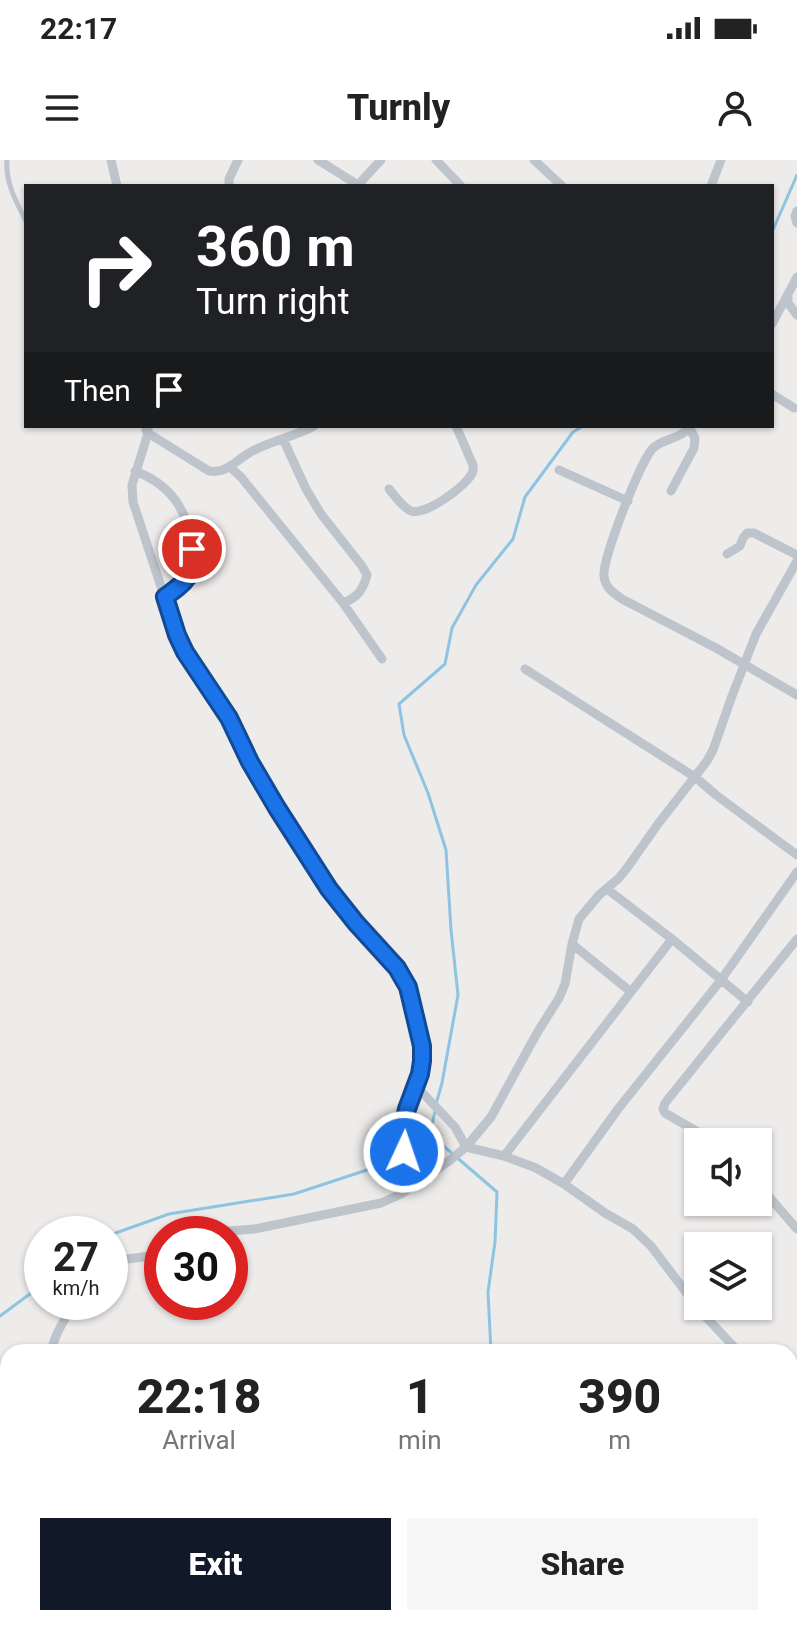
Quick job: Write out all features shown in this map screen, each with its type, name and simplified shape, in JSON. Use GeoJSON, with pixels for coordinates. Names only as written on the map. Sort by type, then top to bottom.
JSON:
{"type":"FeatureCollection","features":[{"type":"Feature","properties":{"kind":"street"},"geometry":{"type":"LineString","coordinates":[[111,160],[117,184]]}},
{"type":"Feature","properties":{"kind":"street"},"geometry":{"type":"LineString","coordinates":[[229,184],[238,160]]}},
{"type":"Feature","properties":{"kind":"street"},"geometry":{"type":"LineString","coordinates":[[318,160],[356,184]]}},
{"type":"Feature","properties":{"kind":"street"},"geometry":{"type":"LineString","coordinates":[[359,184],[381,160]]}},
{"type":"Feature","properties":{"kind":"street"},"geometry":{"type":"LineString","coordinates":[[436,160],[459,184]]}},
{"type":"Feature","properties":{"kind":"street"},"geometry":{"type":"LineString","coordinates":[[534,160],[560,184]]}},
{"type":"Feature","properties":{"kind":"street"},"geometry":{"type":"LineString","coordinates":[[712,184],[721,160]]}},
{"type":"Feature","properties":{"kind":"street"},"geometry":{"type":"LineString","coordinates":[[797,211],[797,223]]}},
{"type":"Feature","properties":{"kind":"street"},"geometry":{"type":"LineString","coordinates":[[774,320],[797,277]]}},
{"type":"Feature","properties":{"kind":"street"},"geometry":{"type":"LineString","coordinates":[[788,295],[788,303],[797,315]]}},
{"type":"Feature","properties":{"kind":"street"},"geometry":{"type":"LineString","coordinates":[[774,395],[794,408]]}},
{"type":"Feature","properties":{"kind":"street"},"geometry":{"type":"LineString","coordinates":[[310,428],[249,453],[217,473],[209,471],[146,428],[132,485],[133,502],[185,652],[229,718],[250,762],[329,889],[397,968],[408,987],[422,1046],[421,1068],[402,1130],[409,1188]]}},
{"type":"Feature","properties":{"kind":"street"},"geometry":{"type":"LineString","coordinates":[[389,489],[404,506],[419,512],[443,500],[463,484],[473,471],[473,465],[459,428]]}},
{"type":"Feature","properties":{"kind":"street"},"geometry":{"type":"LineString","coordinates":[[689,428],[684,434],[660,443],[649,452],[604,567],[604,580],[608,589],[622,599],[797,695]]}},
{"type":"Feature","properties":{"kind":"street"},"geometry":{"type":"LineString","coordinates":[[671,491],[694,448],[695,438],[690,428]]}},
{"type":"Feature","properties":{"kind":"street"},"geometry":{"type":"LineString","coordinates":[[283,439],[321,514],[367,575],[359,594],[343,603]]}},
{"type":"Feature","properties":{"kind":"street"},"geometry":{"type":"LineString","coordinates":[[230,467],[343,603],[382,659]]}},
{"type":"Feature","properties":{"kind":"street"},"geometry":{"type":"LineString","coordinates":[[559,470],[628,501]]}},
{"type":"Feature","properties":{"kind":"street"},"geometry":{"type":"LineString","coordinates":[[135,471],[149,476],[174,498],[183,510],[188,526],[193,565],[191,573],[165,597]]}},
{"type":"Feature","properties":{"kind":"street"},"geometry":{"type":"LineString","coordinates":[[727,554],[740,546],[747,533],[754,533],[797,555]]}},
{"type":"Feature","properties":{"kind":"street"},"geometry":{"type":"LineString","coordinates":[[248,1229],[342,1212],[394,1198],[466,1147],[491,1117],[559,998],[579,919],[627,868],[713,750],[764,618],[797,561]]}},
{"type":"Feature","properties":{"kind":"street"},"geometry":{"type":"LineString","coordinates":[[525,669],[695,777],[797,855]]}},
{"type":"Feature","properties":{"kind":"street"},"geometry":{"type":"LineString","coordinates":[[564,1184],[618,1109],[721,980],[797,872]]}},
{"type":"Feature","properties":{"kind":"street"},"geometry":{"type":"LineString","coordinates":[[607,889],[748,1002]]}},
{"type":"Feature","properties":{"kind":"street"},"geometry":{"type":"LineString","coordinates":[[504,1156],[672,939]]}},
{"type":"Feature","properties":{"kind":"street"},"geometry":{"type":"LineString","coordinates":[[691,1128],[665,1113],[665,1103],[797,939]]}},
{"type":"Feature","properties":{"kind":"street"},"geometry":{"type":"LineString","coordinates":[[572,944],[631,992]]}},
{"type":"Feature","properties":{"kind":"street"},"geometry":{"type":"LineString","coordinates":[[416,1086],[455,1127],[466,1147],[536,1168],[641,1236],[701,1312],[731,1344]]}},
{"type":"Feature","properties":{"kind":"street"},"geometry":{"type":"LineString","coordinates":[[772,1200],[797,1229]]}},
{"type":"Feature","properties":{"kind":"street"},"geometry":{"type":"LineString","coordinates":[[53,1344],[65,1320]]}},
{"type":"Feature","properties":{"kind":"lane"},"geometry":{"type":"LineString","coordinates":[[7,160],[9,184],[24,217]]}},
{"type":"Feature","properties":{"kind":"waterway"},"geometry":{"type":"LineString","coordinates":[[774,227],[797,175]]}},
{"type":"Feature","properties":{"kind":"waterway"},"geometry":{"type":"LineString","coordinates":[[436,1104],[458,995],[446,850],[428,793],[404,735],[399,704],[445,664],[452,628],[476,585],[513,539],[525,497],[573,432],[580,428]]}},
{"type":"Feature","properties":{"kind":"waterway"},"geometry":{"type":"LineString","coordinates":[[435,1111],[432,1125],[440,1143],[497,1192],[495,1242],[488,1292],[491,1344]]}},
{"type":"Feature","properties":{"kind":"waterway"},"geometry":{"type":"LineString","coordinates":[[408,1150],[436,1134]]}},
{"type":"Feature","properties":{"kind":"waterway"},"geometry":{"type":"LineString","coordinates":[[128,1229],[169,1214],[294,1194],[373,1168],[401,1154]]}},
{"type":"Feature","properties":{"kind":"waterway"},"geometry":{"type":"LineString","coordinates":[[0,1316],[24,1298]]}},
{"type":"Feature","properties":{"kind":"route"},"geometry":{"type":"LineString","coordinates":[[192,549],[191,573],[165,597],[185,652],[221,704],[261,781],[329,889],[397,968],[408,987],[422,1046],[422,1061],[402,1130],[404,1152]]}}]}
